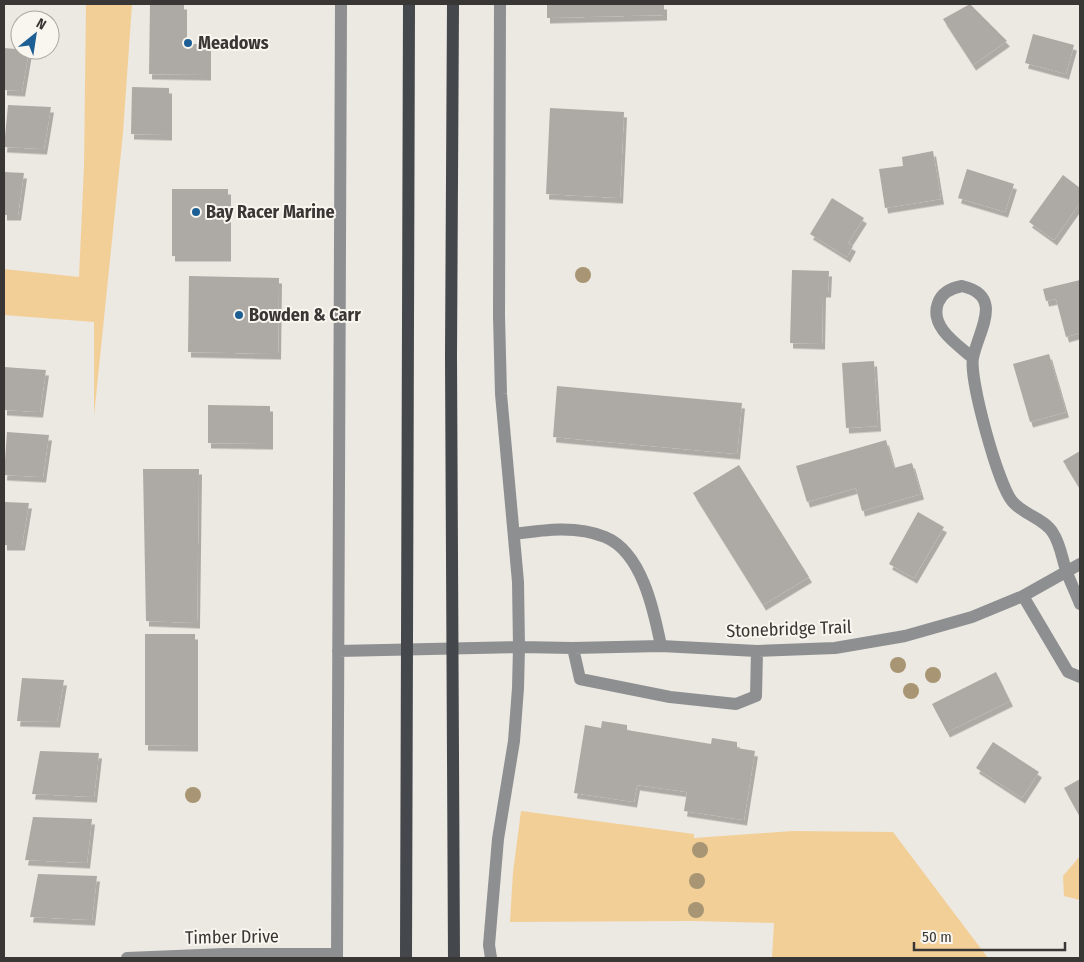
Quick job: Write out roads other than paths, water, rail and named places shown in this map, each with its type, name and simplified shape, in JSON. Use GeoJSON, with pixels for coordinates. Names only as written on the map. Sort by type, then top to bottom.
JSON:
{"type":"FeatureCollection","features":[{"type":"Feature","properties":{"kind":"main road"},"geometry":{"type":"LineString","coordinates":[[406,958],[409,4]]}},
{"type":"Feature","properties":{"kind":"main road"},"geometry":{"type":"LineString","coordinates":[[453,4],[451,357],[454,958]]}},
{"type":"Feature","properties":{"kind":"street"},"geometry":{"type":"LineString","coordinates":[[337,956],[341,4]]}},
{"type":"Feature","properties":{"kind":"street"},"geometry":{"type":"LineString","coordinates":[[491,958],[489,945],[498,839],[514,741],[519,647],[518,582],[501,384],[500,4]]}},
{"type":"Feature","properties":{"kind":"street"},"geometry":{"type":"LineString","coordinates":[[973,358],[946,334],[936,318],[939,299],[953,287],[962,286],[970,288],[979,293],[985,302],[987,312],[986,324],[975,348],[973,379],[992,453],[1003,486],[1011,500],[1021,510],[1043,522],[1052,531],[1058,542],[1067,572],[1080,604]]}},
{"type":"Feature","properties":{"kind":"street"},"geometry":{"type":"LineString","coordinates":[[514,534],[548,529],[578,530],[604,536],[614,541],[635,566],[645,587],[654,608],[660,646]]}},
{"type":"Feature","properties":{"kind":"street","name":"Stonebridge Trail"},"geometry":{"type":"LineString","coordinates":[[338,651],[660,646],[757,651],[835,648],[896,638],[972,617],[1023,596],[1080,564]]}},
{"type":"Feature","properties":{"kind":"street"},"geometry":{"type":"LineString","coordinates":[[1023,596],[1068,672],[1080,677]]}},
{"type":"Feature","properties":{"kind":"street"},"geometry":{"type":"LineString","coordinates":[[573,648],[580,678],[670,697],[736,704],[756,696],[757,651]]}},
{"type":"Feature","properties":{"kind":"street","name":"Timber Drive"},"geometry":{"type":"LineString","coordinates":[[127,958],[225,954],[337,956]]}},
{"type":"Feature","properties":{"kind":"place","name":"Meadows"},"geometry":{"type":"Point","coordinates":[188,43]}},
{"type":"Feature","properties":{"kind":"place","name":"Bay Racer Marine"},"geometry":{"type":"Point","coordinates":[196,212]}},
{"type":"Feature","properties":{"kind":"place","name":"Bowden & Carr"},"geometry":{"type":"Point","coordinates":[239,315]}}]}
